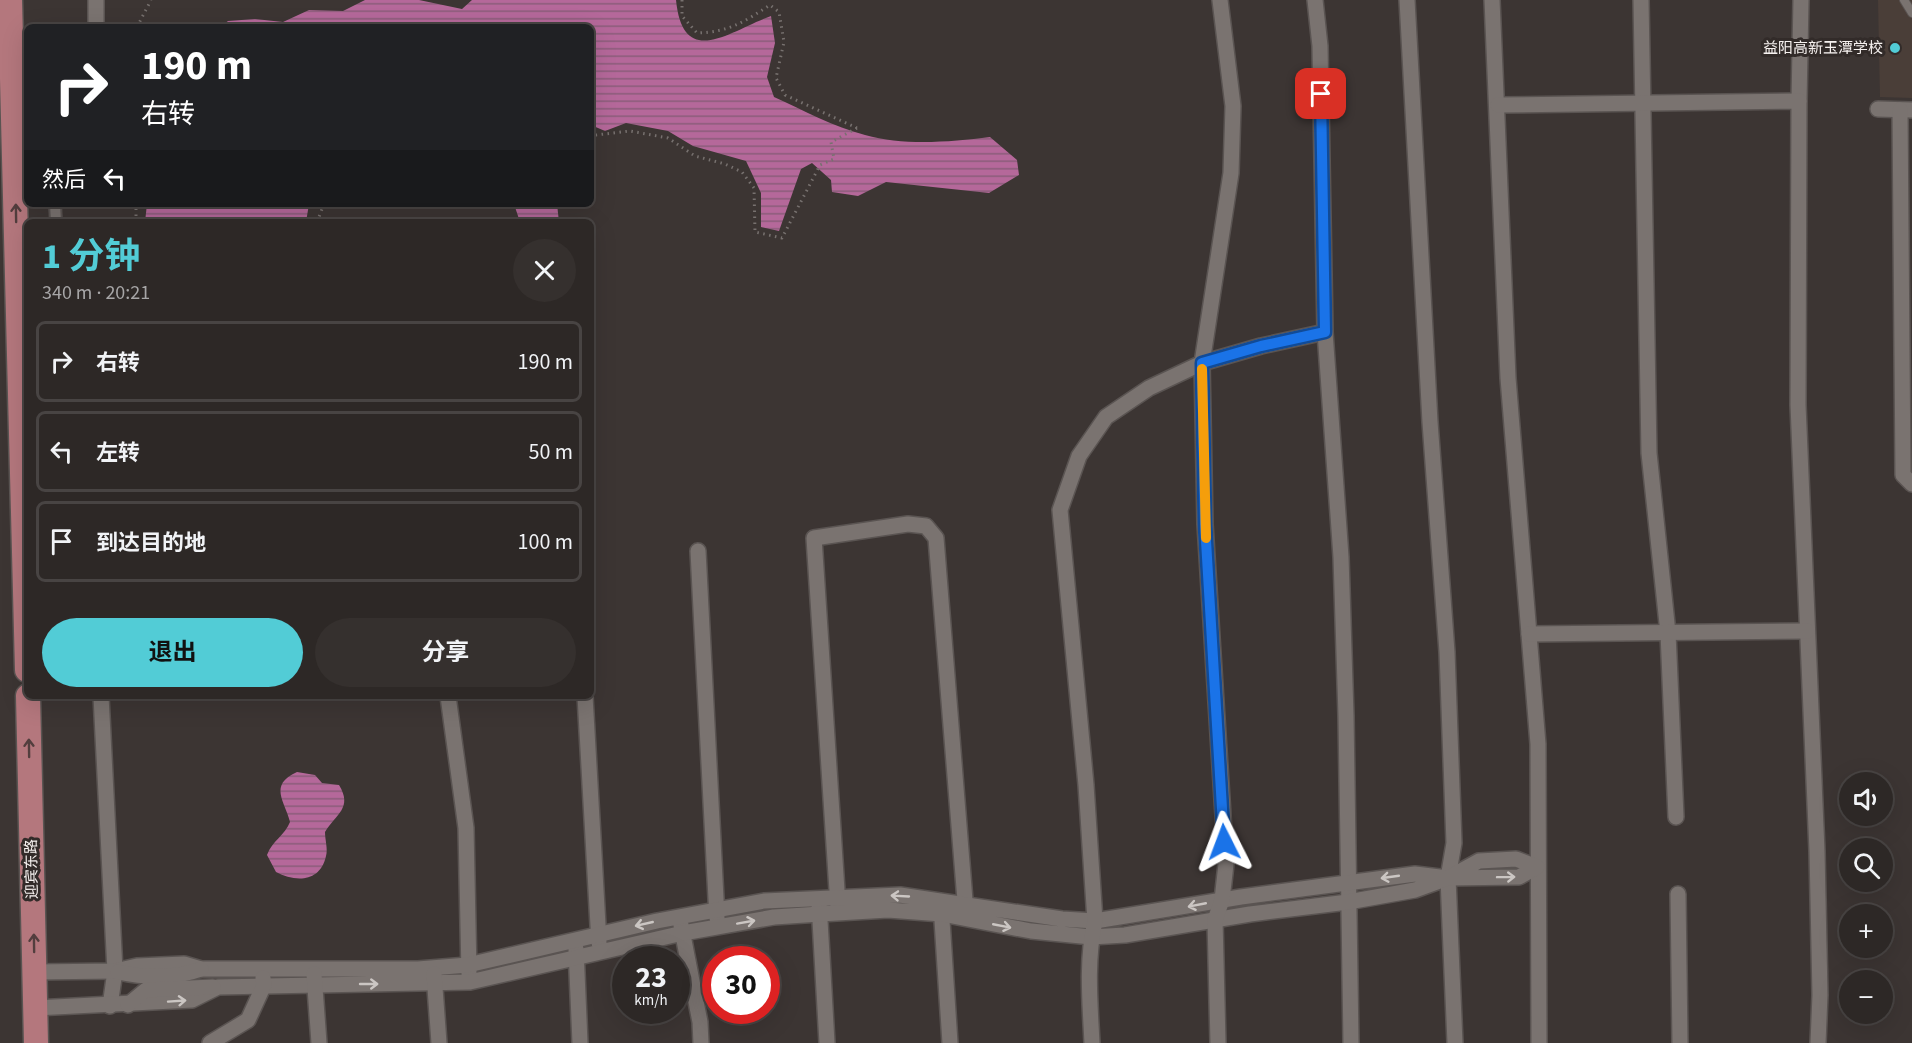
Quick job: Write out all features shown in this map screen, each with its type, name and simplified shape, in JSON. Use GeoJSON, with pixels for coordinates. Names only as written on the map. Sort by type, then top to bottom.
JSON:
{"type":"FeatureCollection","features":[{"type":"Feature","properties":{"kind":"highway"},"geometry":{"type":"LineString","coordinates":[[10,0],[20,77],[24,416]]}},
{"type":"Feature","properties":{"kind":"highway","name":"迎宾东路"},"geometry":{"type":"LineString","coordinates":[[28,699],[36,1043]]}},
{"type":"Feature","properties":{"kind":"street"},"geometry":{"type":"LineString","coordinates":[[96,0],[96,24]]}},
{"type":"Feature","properties":{"kind":"street"},"geometry":{"type":"LineString","coordinates":[[1218,1043],[1215,920],[1222,900],[1226,864],[1205,524],[1202,363],[1231,173],[1233,106],[1220,0]]}},
{"type":"Feature","properties":{"kind":"street"},"geometry":{"type":"LineString","coordinates":[[1315,0],[1320,46],[1325,332],[1341,556],[1351,1043]]}},
{"type":"Feature","properties":{"kind":"street"},"geometry":{"type":"LineString","coordinates":[[1407,0],[1430,422],[1447,652],[1454,843],[1448,878],[1455,1043]]}},
{"type":"Feature","properties":{"kind":"street"},"geometry":{"type":"LineString","coordinates":[[1492,0],[1508,378],[1538,744],[1539,1043]]}},
{"type":"Feature","properties":{"kind":"street"},"geometry":{"type":"LineString","coordinates":[[1641,0],[1649,453],[1668,633],[1676,817]]}},
{"type":"Feature","properties":{"kind":"street"},"geometry":{"type":"LineString","coordinates":[[1801,0],[1798,405],[1817,851],[1820,995],[1818,1043]]}},
{"type":"Feature","properties":{"kind":"street"},"geometry":{"type":"LineString","coordinates":[[1498,105],[1799,101]]}},
{"type":"Feature","properties":{"kind":"street"},"geometry":{"type":"LineString","coordinates":[[1878,109],[1906,110],[1903,475],[1912,484]]}},
{"type":"Feature","properties":{"kind":"street"},"geometry":{"type":"LineString","coordinates":[[1092,1043],[1089,982],[1091,937],[1095,921],[1086,785],[1060,510],[1079,456],[1106,417],[1149,388],[1202,363],[1261,346],[1325,332]]}},
{"type":"Feature","properties":{"kind":"street"},"geometry":{"type":"LineString","coordinates":[[838,913],[814,538],[909,524],[926,526],[936,538],[966,911]]}},
{"type":"Feature","properties":{"kind":"street"},"geometry":{"type":"LineString","coordinates":[[698,551],[715,909],[720,926]]}},
{"type":"Feature","properties":{"kind":"street"},"geometry":{"type":"LineString","coordinates":[[1528,634],[1807,632]]}},
{"type":"Feature","properties":{"kind":"street"},"geometry":{"type":"LineString","coordinates":[[101,699],[115,971],[110,1006]]}},
{"type":"Feature","properties":{"kind":"street"},"geometry":{"type":"LineString","coordinates":[[448,699],[466,828],[470,982]]}},
{"type":"Feature","properties":{"kind":"street"},"geometry":{"type":"LineString","coordinates":[[585,699],[597,935],[601,951]]}},
{"type":"Feature","properties":{"kind":"street"},"geometry":{"type":"LineString","coordinates":[[314,977],[468,965],[715,909],[764,901],[900,895],[941,907],[966,911],[1095,921],[1222,900],[1415,874],[1448,878],[1519,877],[1537,867]]}},
{"type":"Feature","properties":{"kind":"street"},"geometry":{"type":"LineString","coordinates":[[966,911],[1031,931],[1091,937],[1125,935],[1348,902],[1415,890],[1448,878]]}},
{"type":"Feature","properties":{"kind":"street"},"geometry":{"type":"LineString","coordinates":[[1678,894],[1680,1043]]}},
{"type":"Feature","properties":{"kind":"street"},"geometry":{"type":"LineString","coordinates":[[819,897],[827,1043]]}},
{"type":"Feature","properties":{"kind":"street"},"geometry":{"type":"LineString","coordinates":[[34,972],[115,971],[138,976],[183,976],[201,969],[263,977],[314,977],[435,984],[470,982],[683,933],[774,917],[941,907]]}},
{"type":"Feature","properties":{"kind":"street"},"geometry":{"type":"LineString","coordinates":[[941,907],[950,1043]]}},
{"type":"Feature","properties":{"kind":"street"},"geometry":{"type":"LineString","coordinates":[[679,917],[700,1022],[701,1043]]}},
{"type":"Feature","properties":{"kind":"street"},"geometry":{"type":"LineString","coordinates":[[576,940],[580,1043]]}},
{"type":"Feature","properties":{"kind":"street"},"geometry":{"type":"LineString","coordinates":[[433,968],[439,1043]]}},
{"type":"Feature","properties":{"kind":"street"},"geometry":{"type":"LineString","coordinates":[[35,1008],[128,1005],[146,990],[218,987],[263,977]]}},
{"type":"Feature","properties":{"kind":"street"},"geometry":{"type":"LineString","coordinates":[[210,1043],[248,1020],[263,977]]}},
{"type":"Feature","properties":{"kind":"street"},"geometry":{"type":"LineString","coordinates":[[314,977],[319,1043]]}},
{"type":"Feature","properties":{"kind":"lane"},"geometry":{"type":"LineString","coordinates":[[1904,0],[1912,13]]}},
{"type":"Feature","properties":{"kind":"path"},"geometry":{"type":"LineString","coordinates":[[139,24],[151,0]]}},
{"type":"Feature","properties":{"kind":"path"},"geometry":{"type":"LineString","coordinates":[[682,0],[682,16],[697,33],[721,32],[744,22],[774,0]]}},
{"type":"Feature","properties":{"kind":"path"},"geometry":{"type":"LineString","coordinates":[[594,133],[604,135],[630,131],[668,138],[695,156],[725,164],[742,172],[754,188],[755,232],[782,238],[820,165],[834,159],[831,142],[857,128],[784,95],[776,78],[784,42],[779,12],[770,5]]}},
{"type":"Feature","properties":{"kind":"shaded area"},"geometry":{"type":"Polygon","coordinates":[[[365,0],[419,0],[462,9],[472,0],[676,0],[680,22],[688,34],[699,40],[711,40],[725,36],[771,16],[775,43],[767,77],[774,97],[842,128],[895,141],[927,142],[990,137],[1017,160],[1019,175],[989,193],[886,182],[858,196],[832,192],[831,180],[812,163],[801,169],[779,231],[761,227],[761,193],[746,161],[693,146],[668,131],[626,123],[605,131],[594,126],[594,24],[224,24],[228,21],[255,19],[283,22],[309,10],[343,11],[365,0]]]}},
{"type":"Feature","properties":{"kind":"shaded area","name":"益阳高新玉潭学校"},"geometry":{"type":"Polygon","coordinates":[[[1878,0],[1912,0],[1912,98],[1880,97],[1878,0]]]}},
{"type":"Feature","properties":{"kind":"shaded area"},"geometry":{"type":"Polygon","coordinates":[[[147,207],[308,207],[306,219],[145,219],[147,207]]]}},
{"type":"Feature","properties":{"kind":"shaded area"},"geometry":{"type":"Polygon","coordinates":[[[515,207],[557,207],[559,219],[519,219],[515,207]]]}},
{"type":"Feature","properties":{"kind":"shaded area"},"geometry":{"type":"Polygon","coordinates":[[[297,772],[315,775],[322,783],[339,785],[344,800],[344,805],[325,832],[327,853],[323,865],[313,876],[306,878],[291,878],[276,872],[267,855],[290,822],[282,800],[281,788],[288,777],[297,772]]]}},
{"type":"Feature","properties":{"kind":"slow traffic"},"geometry":{"type":"LineString","coordinates":[[1202,369],[1206,538]]}},
{"type":"Feature","properties":{"kind":"place","name":"益阳高新玉潭学校"},"geometry":{"type":"Point","coordinates":[1895,48]}},
{"type":"Feature","properties":{"kind":"route"},"geometry":{"type":"LineString","coordinates":[[1224,842],[1205,524],[1202,363],[1261,346],[1325,332],[1321,94]]}}]}
